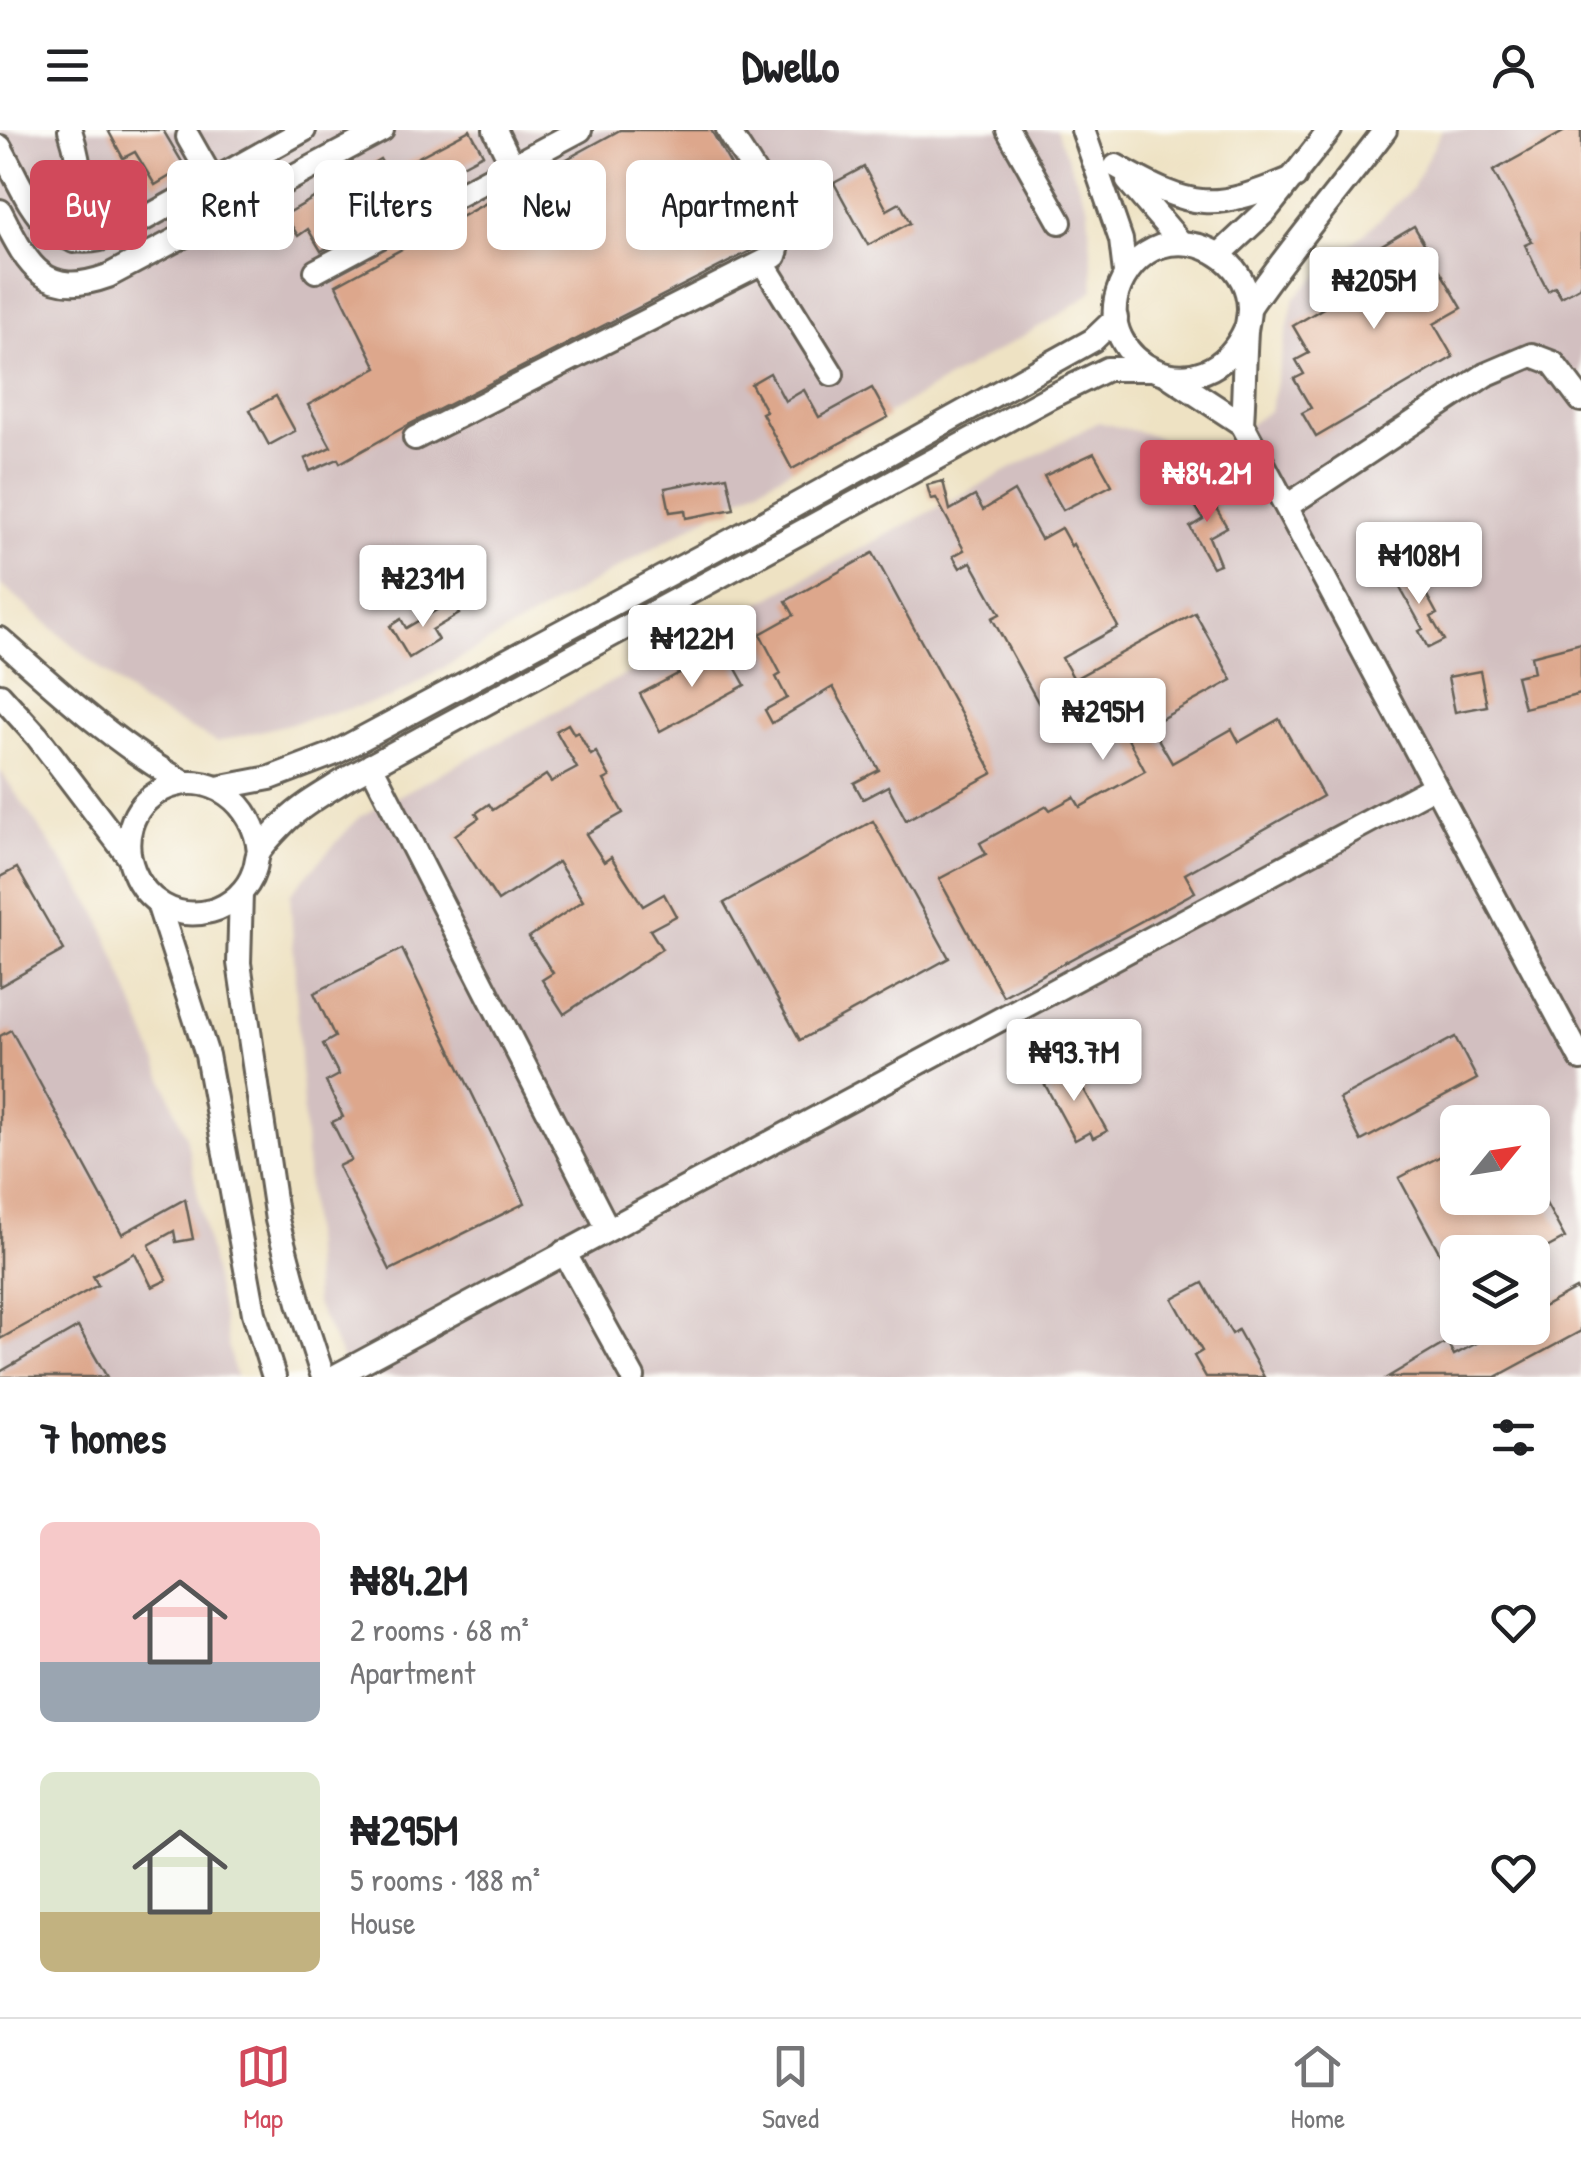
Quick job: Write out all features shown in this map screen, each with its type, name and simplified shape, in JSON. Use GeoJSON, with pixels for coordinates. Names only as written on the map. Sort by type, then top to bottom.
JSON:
{"type":"FeatureCollection","features":[{"type":"Feature","properties":{"kind":"street"},"geometry":{"type":"LineString","coordinates":[[70,130],[77,160]]}},
{"type":"Feature","properties":{"kind":"street"},"geometry":{"type":"LineString","coordinates":[[250,160],[304,130]]}},
{"type":"Feature","properties":{"kind":"street"},"geometry":{"type":"LineString","coordinates":[[0,211],[37,273],[61,285],[84,285],[108,276],[382,130]]}},
{"type":"Feature","properties":{"kind":"street"},"geometry":{"type":"LineString","coordinates":[[495,130],[510,160]]}},
{"type":"Feature","properties":{"kind":"street"},"geometry":{"type":"LineString","coordinates":[[526,160],[580,130]]}},
{"type":"Feature","properties":{"kind":"street"},"geometry":{"type":"LineString","coordinates":[[414,438],[775,256],[780,231],[776,214],[728,130]]}},
{"type":"Feature","properties":{"kind":"street"},"geometry":{"type":"LineString","coordinates":[[1008,130],[1060,222]]}},
{"type":"Feature","properties":{"kind":"street"},"geometry":{"type":"LineString","coordinates":[[1084,130],[1181,243]]}},
{"type":"Feature","properties":{"kind":"street"},"geometry":{"type":"LineString","coordinates":[[1084,130],[1121,240],[1125,274]]}},
{"type":"Feature","properties":{"kind":"street"},"geometry":{"type":"LineString","coordinates":[[1220,254],[1265,212],[1330,130]]}},
{"type":"Feature","properties":{"kind":"street"},"geometry":{"type":"LineString","coordinates":[[258,852],[288,818],[370,765],[1048,398],[1107,369],[1189,376],[1208,372],[1225,362],[1238,346],[1248,318],[1291,246],[1385,130]]}},
{"type":"Feature","properties":{"kind":"street"},"geometry":{"type":"LineString","coordinates":[[188,136],[201,160]]}},
{"type":"Feature","properties":{"kind":"street"},"geometry":{"type":"LineString","coordinates":[[0,147],[30,200]]}},
{"type":"Feature","properties":{"kind":"street"},"geometry":{"type":"LineString","coordinates":[[1116,166],[1162,193],[1213,202],[1240,199],[1295,177]]}},
{"type":"Feature","properties":{"kind":"street"},"geometry":{"type":"LineString","coordinates":[[316,270],[487,181]]}},
{"type":"Feature","properties":{"kind":"street"},"geometry":{"type":"LineString","coordinates":[[1242,424],[1248,318],[1240,278],[1220,254],[1201,246],[1162,246],[1141,256],[1125,274],[1116,295],[1116,318],[1122,339],[1134,357],[1242,424],[1581,1059]]}},
{"type":"Feature","properties":{"kind":"street"},"geometry":{"type":"LineString","coordinates":[[763,263],[832,374]]}},
{"type":"Feature","properties":{"kind":"street"},"geometry":{"type":"LineString","coordinates":[[0,639],[117,738],[184,783],[217,788],[270,778],[333,754],[758,526],[1093,340],[1116,318]]}},
{"type":"Feature","properties":{"kind":"street"},"geometry":{"type":"LineString","coordinates":[[1287,506],[1485,374],[1532,356],[1553,362],[1581,400]]}},
{"type":"Feature","properties":{"kind":"street"},"geometry":{"type":"LineString","coordinates":[[0,695],[38,736],[130,857]]}},
{"type":"Feature","properties":{"kind":"street"},"geometry":{"type":"LineString","coordinates":[[370,765],[608,1228]]}},
{"type":"Feature","properties":{"kind":"street"},"geometry":{"type":"LineString","coordinates":[[184,783],[151,798],[135,819],[128,848],[138,884],[158,904],[180,912],[210,912],[242,892],[254,874],[258,836],[248,813],[232,796],[217,788]]}},
{"type":"Feature","properties":{"kind":"street"},"geometry":{"type":"LineString","coordinates":[[334,1377],[1433,786]]}},
{"type":"Feature","properties":{"kind":"street"},"geometry":{"type":"LineString","coordinates":[[242,892],[239,963],[276,1220],[323,1377]]}},
{"type":"Feature","properties":{"kind":"street"},"geometry":{"type":"LineString","coordinates":[[158,904],[207,1055],[254,1313],[274,1377]]}},
{"type":"Feature","properties":{"kind":"street"},"geometry":{"type":"LineString","coordinates":[[564,1252],[633,1377]]}},
{"type":"Feature","properties":{"kind":"shaded area"},"geometry":{"type":"Polygon","coordinates":[[[0,130],[1056,130],[1088,208],[1094,290],[1063,313],[391,698],[217,742],[141,703],[0,584],[0,130]]]}},
{"type":"Feature","properties":{"kind":"shaded area"},"geometry":{"type":"Polygon","coordinates":[[[1442,130],[1581,130],[1581,1377],[351,1377],[315,1302],[290,894],[359,817],[1098,422],[1152,435],[1198,461],[1270,410],[1294,298],[1411,190],[1442,130]]]}},
{"type":"Feature","properties":{"kind":"shaded area"},"geometry":{"type":"Polygon","coordinates":[[[0,770],[98,914],[186,1136],[237,1377],[0,1377],[0,770]]]}},
{"type":"Feature","properties":{"kind":"building"},"geometry":{"type":"Polygon","coordinates":[[[108,130],[163,130],[181,160],[167,160],[167,178],[155,185],[147,172],[147,160],[140,160],[135,152],[123,158],[108,130]]]}},
{"type":"Feature","properties":{"kind":"building"},"geometry":{"type":"Polygon","coordinates":[[[470,130],[483,154],[467,163],[413,160],[470,130]]]}},
{"type":"Feature","properties":{"kind":"building"},"geometry":{"type":"Polygon","coordinates":[[[620,130],[711,130],[728,160],[626,160],[626,250],[752,250],[340,463],[338,459],[310,471],[305,459],[331,447],[308,405],[377,368],[336,285],[400,250],[467,250],[467,214],[487,203],[487,250],[606,250],[606,160],[565,160],[620,130]]]}},
{"type":"Feature","properties":{"kind":"building"},"geometry":{"type":"Polygon","coordinates":[[[1567,130],[1581,130],[1581,286],[1561,297],[1555,287],[1548,291],[1525,245],[1532,242],[1493,171],[1567,130]]]}},
{"type":"Feature","properties":{"kind":"building"},"geometry":{"type":"Polygon","coordinates":[[[864,167],[887,210],[900,203],[910,223],[868,245],[834,183],[864,167]]]}},
{"type":"Feature","properties":{"kind":"building"},"geometry":{"type":"Polygon","coordinates":[[[314,198],[314,239],[308,229],[298,236],[294,210],[314,198]]]}},
{"type":"Feature","properties":{"kind":"building"},"geometry":{"type":"Polygon","coordinates":[[[1414,226],[1462,308],[1434,324],[1453,357],[1316,437],[1302,413],[1311,408],[1294,379],[1304,374],[1296,360],[1309,353],[1293,326],[1330,304],[1322,291],[1370,263],[1365,255],[1414,226]]]}},
{"type":"Feature","properties":{"kind":"building"},"geometry":{"type":"Polygon","coordinates":[[[770,373],[785,401],[804,390],[819,417],[872,388],[888,417],[792,469],[751,384],[770,373]]]}},
{"type":"Feature","properties":{"kind":"building"},"geometry":{"type":"Polygon","coordinates":[[[276,396],[295,431],[269,445],[250,410],[276,396]]]}},
{"type":"Feature","properties":{"kind":"building"},"geometry":{"type":"Polygon","coordinates":[[[1094,453],[1112,485],[1063,510],[1044,476],[1094,453]]]}},
{"type":"Feature","properties":{"kind":"building"},"geometry":{"type":"Polygon","coordinates":[[[727,476],[734,509],[686,518],[685,510],[670,512],[665,488],[727,476]]]}},
{"type":"Feature","properties":{"kind":"building"},"geometry":{"type":"Polygon","coordinates":[[[943,481],[950,510],[975,496],[983,510],[1014,491],[1041,539],[1061,528],[1073,544],[1118,627],[1062,658],[1074,679],[1195,613],[1232,680],[1150,725],[1172,763],[1232,729],[1239,742],[1279,719],[1323,796],[1185,874],[1195,892],[1003,996],[939,879],[986,854],[980,843],[1047,806],[1050,810],[1074,797],[1080,807],[1145,771],[1118,720],[1097,729],[1092,718],[1057,737],[992,618],[1000,614],[971,562],[960,568],[953,556],[964,550],[936,498],[931,499],[927,485],[943,481]]]}},
{"type":"Feature","properties":{"kind":"building"},"geometry":{"type":"Polygon","coordinates":[[[1205,489],[1227,527],[1209,537],[1220,564],[1212,567],[1190,527],[1203,519],[1190,497],[1205,489]]]}},
{"type":"Feature","properties":{"kind":"building"},"geometry":{"type":"Polygon","coordinates":[[[873,553],[993,773],[906,820],[888,786],[863,799],[854,783],[879,770],[833,687],[772,723],[765,710],[787,698],[776,677],[781,674],[760,634],[794,615],[786,601],[873,553]]]}},
{"type":"Feature","properties":{"kind":"building"},"geometry":{"type":"Polygon","coordinates":[[[1400,562],[1418,596],[1425,592],[1437,614],[1431,617],[1444,640],[1428,648],[1419,631],[1423,629],[1389,568],[1400,562]]]}},
{"type":"Feature","properties":{"kind":"building"},"geometry":{"type":"Polygon","coordinates":[[[452,601],[459,614],[432,630],[438,640],[409,658],[390,626],[401,619],[406,628],[452,601]]]}},
{"type":"Feature","properties":{"kind":"building"},"geometry":{"type":"Polygon","coordinates":[[[1581,643],[1581,694],[1524,708],[1516,676],[1534,672],[1531,656],[1581,643]]]}},
{"type":"Feature","properties":{"kind":"building"},"geometry":{"type":"Polygon","coordinates":[[[725,649],[745,685],[660,731],[640,694],[725,649]]]}},
{"type":"Feature","properties":{"kind":"building"},"geometry":{"type":"Polygon","coordinates":[[[1480,671],[1487,706],[1455,712],[1448,677],[1480,671]]]}},
{"type":"Feature","properties":{"kind":"building"},"geometry":{"type":"Polygon","coordinates":[[[568,724],[574,734],[578,732],[591,755],[596,752],[610,777],[604,780],[623,813],[586,834],[604,862],[611,857],[643,906],[664,894],[676,916],[650,930],[662,949],[564,1014],[542,980],[553,973],[529,937],[583,901],[558,862],[498,901],[455,835],[479,818],[476,813],[489,804],[493,810],[546,775],[551,782],[577,768],[556,731],[568,724]]]}},
{"type":"Feature","properties":{"kind":"building"},"geometry":{"type":"Polygon","coordinates":[[[873,821],[949,958],[800,1040],[724,903],[873,821]]]}},
{"type":"Feature","properties":{"kind":"building"},"geometry":{"type":"Polygon","coordinates":[[[17,868],[64,950],[0,986],[0,877],[17,868]]]}},
{"type":"Feature","properties":{"kind":"building"},"geometry":{"type":"Polygon","coordinates":[[[402,949],[525,1203],[390,1270],[338,1166],[351,1160],[332,1122],[343,1117],[326,1082],[339,1075],[323,1044],[335,1037],[314,993],[402,949]]]}},
{"type":"Feature","properties":{"kind":"building"},"geometry":{"type":"Polygon","coordinates":[[[11,1030],[122,1234],[185,1199],[193,1239],[176,1242],[174,1231],[149,1245],[167,1280],[152,1287],[135,1253],[93,1276],[98,1285],[0,1339],[0,1036],[11,1030]]]}},
{"type":"Feature","properties":{"kind":"building"},"geometry":{"type":"Polygon","coordinates":[[[1455,1037],[1477,1079],[1361,1141],[1339,1099],[1455,1037]]]}},
{"type":"Feature","properties":{"kind":"building"},"geometry":{"type":"Polygon","coordinates":[[[1071,1066],[1107,1131],[1093,1138],[1090,1132],[1075,1140],[1043,1081],[1071,1066]]]}},
{"type":"Feature","properties":{"kind":"building"},"geometry":{"type":"Polygon","coordinates":[[[1440,1156],[1440,1215],[1550,1215],[1550,1211],[1565,1238],[1550,1246],[1550,1235],[1440,1235],[1440,1254],[1399,1178],[1440,1156]]]}},
{"type":"Feature","properties":{"kind":"building"},"geometry":{"type":"Polygon","coordinates":[[[1203,1283],[1232,1334],[1238,1330],[1264,1377],[1206,1377],[1194,1356],[1202,1351],[1173,1299],[1203,1283]]]}},
{"type":"Feature","properties":{"kind":"building"},"geometry":{"type":"Polygon","coordinates":[[[1576,1289],[1581,1297],[1581,1331],[1496,1377],[1388,1377],[1442,1345],[1449,1345],[1454,1355],[1473,1345],[1550,1345],[1550,1303],[1576,1289]]]}},
{"type":"Feature","properties":{"kind":"building"},"geometry":{"type":"Polygon","coordinates":[[[78,1327],[107,1377],[0,1377],[0,1372],[78,1327]]]}}]}
